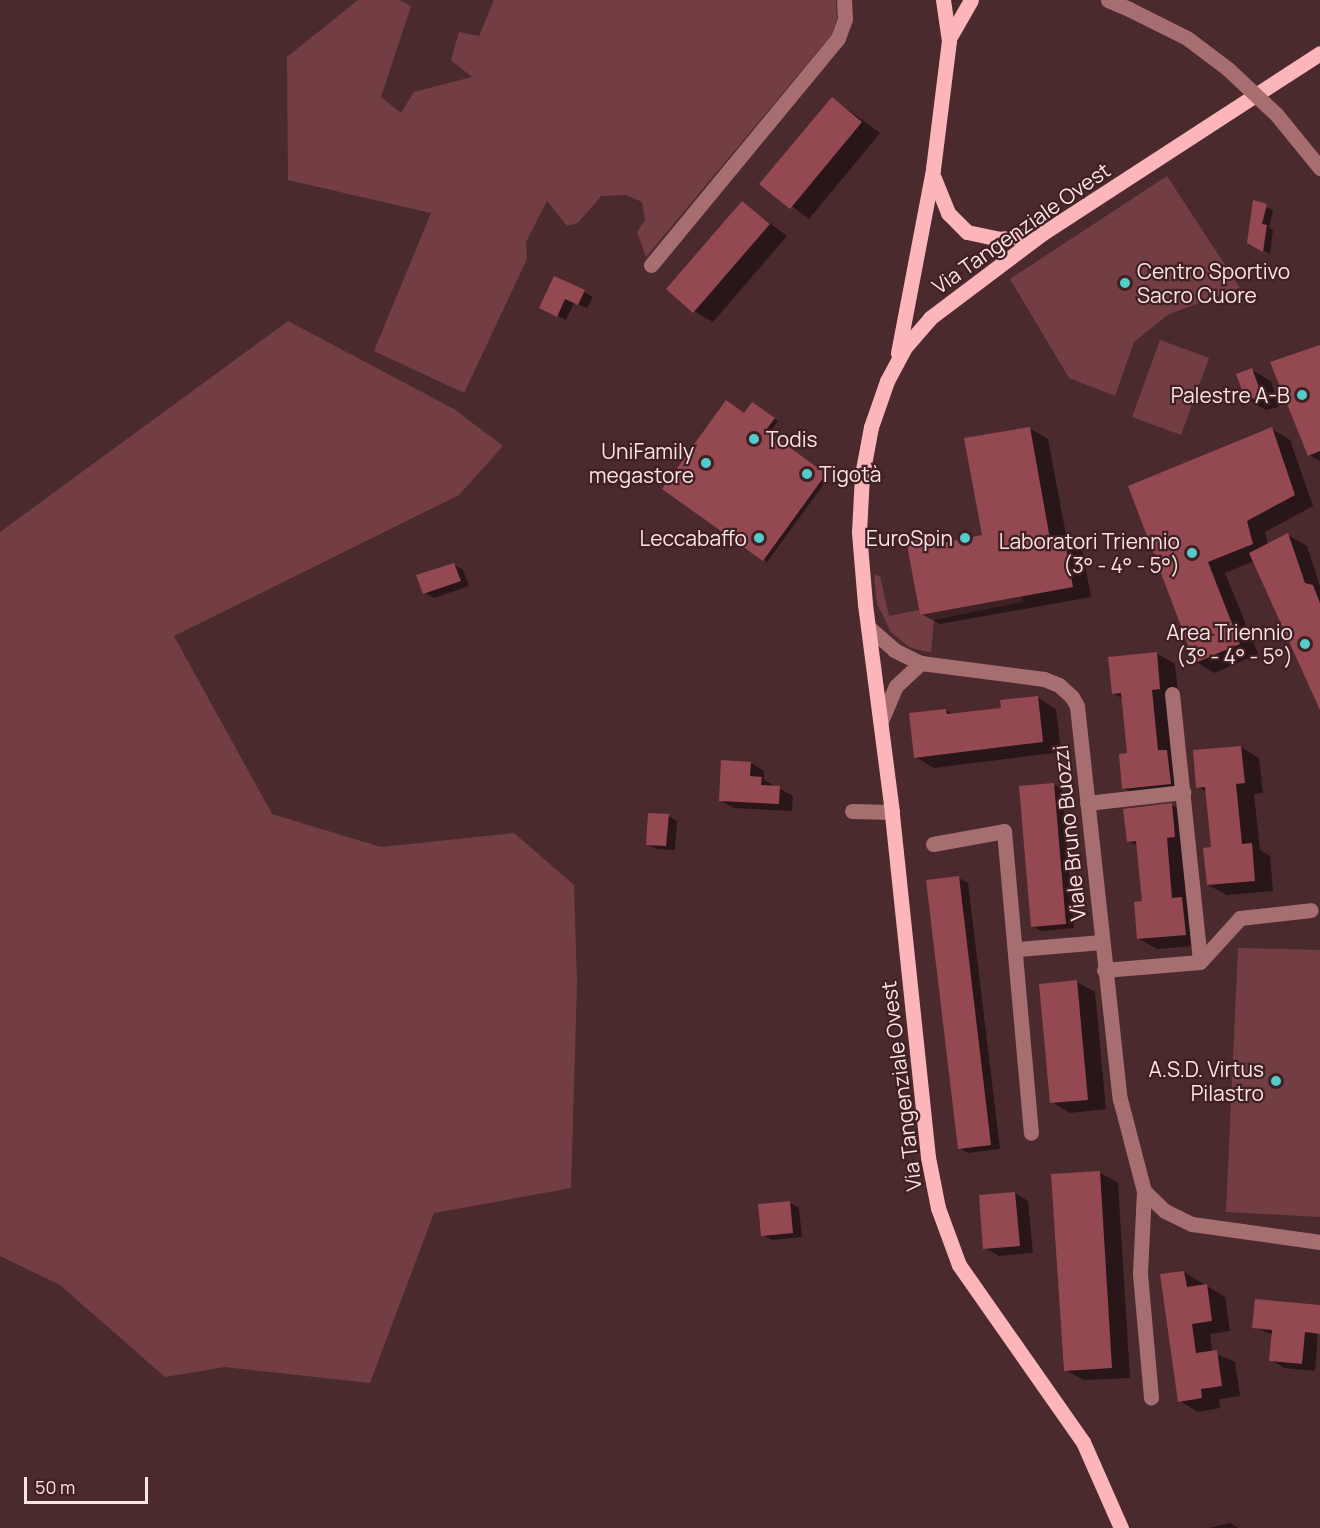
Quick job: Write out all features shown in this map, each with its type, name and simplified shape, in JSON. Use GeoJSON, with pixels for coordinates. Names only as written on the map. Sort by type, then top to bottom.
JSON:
{"type":"FeatureCollection","features":[{"type":"Feature","properties":{"kind":"main road"},"geometry":{"type":"LineString","coordinates":[[896,362],[933,169],[949,40],[943,0]]}},
{"type":"Feature","properties":{"kind":"main road"},"geometry":{"type":"LineString","coordinates":[[949,40],[971,0]]}},
{"type":"Feature","properties":{"kind":"main road","name":"Via Tangenziale Ovest"},"geometry":{"type":"LineString","coordinates":[[1121,1528],[1083,1442],[992,1317],[959,1265],[938,1208],[928,1158],[892,812],[868,627],[859,532],[862,475],[871,427],[896,362],[930,318],[1043,233],[1320,53]]}},
{"type":"Feature","properties":{"kind":"main road"},"geometry":{"type":"LineString","coordinates":[[933,169],[942,203],[967,232],[999,239],[1043,233]]}},
{"type":"Feature","properties":{"kind":"street"},"geometry":{"type":"LineString","coordinates":[[651,265],[838,38],[845,19],[844,0]]}},
{"type":"Feature","properties":{"kind":"street"},"geometry":{"type":"LineString","coordinates":[[1108,0],[1187,38],[1228,69],[1276,114],[1320,168]]}},
{"type":"Feature","properties":{"kind":"street"},"geometry":{"type":"LineString","coordinates":[[868,627],[894,650],[921,663],[896,686],[881,721]]}},
{"type":"Feature","properties":{"kind":"street","name":"Viale Bruno Buozzi"},"geometry":{"type":"LineString","coordinates":[[921,663],[1044,679],[1066,690],[1077,706],[1104,970],[1120,1099],[1144,1191],[1140,1274],[1151,1398]]}},
{"type":"Feature","properties":{"kind":"street"},"geometry":{"type":"LineString","coordinates":[[1172,694],[1200,962]]}},
{"type":"Feature","properties":{"kind":"street"},"geometry":{"type":"LineString","coordinates":[[1087,803],[1183,792]]}},
{"type":"Feature","properties":{"kind":"street"},"geometry":{"type":"LineString","coordinates":[[852,811],[892,812]]}},
{"type":"Feature","properties":{"kind":"street"},"geometry":{"type":"LineString","coordinates":[[933,844],[1005,831],[1018,949],[1031,1133]]}},
{"type":"Feature","properties":{"kind":"street"},"geometry":{"type":"LineString","coordinates":[[1104,970],[1200,962],[1240,918],[1311,910]]}},
{"type":"Feature","properties":{"kind":"street"},"geometry":{"type":"LineString","coordinates":[[1018,949],[1102,942]]}},
{"type":"Feature","properties":{"kind":"street"},"geometry":{"type":"LineString","coordinates":[[1144,1191],[1165,1210],[1192,1224],[1320,1242]]}},
{"type":"Feature","properties":{"kind":"shaded area"},"geometry":{"type":"Polygon","coordinates":[[[358,0],[399,0],[411,6],[381,97],[401,113],[414,92],[472,77],[451,60],[459,32],[479,36],[494,0],[836,0],[837,18],[832,34],[646,257],[637,232],[645,220],[642,202],[626,195],[601,196],[578,223],[567,226],[547,201],[526,242],[527,259],[464,393],[374,351],[431,213],[288,180],[287,57],[358,0]]]}},
{"type":"Feature","properties":{"kind":"shaded area","name":"Centro Sportivo Sacro Cuore"},"geometry":{"type":"Polygon","coordinates":[[[1167,176],[1240,288],[1169,314],[1134,342],[1115,396],[1069,378],[1010,279],[1167,176]]]}},
{"type":"Feature","properties":{"kind":"shaded area"},"geometry":{"type":"Polygon","coordinates":[[[288,321],[454,409],[503,446],[459,495],[174,636],[272,814],[381,847],[514,833],[574,885],[577,983],[571,1188],[434,1213],[370,1383],[225,1367],[165,1377],[60,1285],[0,1256],[0,532],[288,321]]]}},
{"type":"Feature","properties":{"kind":"shaded area"},"geometry":{"type":"Polygon","coordinates":[[[1160,340],[1209,358],[1181,435],[1132,417],[1160,340]]]}},
{"type":"Feature","properties":{"kind":"shaded area"},"geometry":{"type":"Polygon","coordinates":[[[874,575],[880,576],[889,616],[919,610],[920,615],[1021,596],[1023,602],[934,620],[931,652],[923,651],[909,647],[891,632],[877,604],[874,575]]]}},
{"type":"Feature","properties":{"kind":"shaded area","name":"A.S.D. Virtus Pilastro"},"geometry":{"type":"Polygon","coordinates":[[[1238,948],[1320,950],[1320,1217],[1226,1212],[1238,948]]]}},
{"type":"Feature","properties":{"kind":"building"},"geometry":{"type":"Polygon","coordinates":[[[832,97],[862,122],[790,209],[759,184],[832,97]]]}},
{"type":"Feature","properties":{"kind":"building"},"geometry":{"type":"Polygon","coordinates":[[[1253,200],[1267,204],[1262,224],[1267,225],[1263,252],[1247,243],[1253,200]]]}},
{"type":"Feature","properties":{"kind":"building"},"geometry":{"type":"Polygon","coordinates":[[[742,201],[770,224],[693,313],[666,289],[742,201]]]}},
{"type":"Feature","properties":{"kind":"building"},"geometry":{"type":"Polygon","coordinates":[[[554,276],[585,290],[578,305],[565,299],[557,317],[539,308],[554,276]]]}},
{"type":"Feature","properties":{"kind":"building","name":"Palestre A-B"},"geometry":{"type":"Polygon","coordinates":[[[1320,345],[1320,451],[1308,456],[1270,362],[1320,345]]]}},
{"type":"Feature","properties":{"kind":"building"},"geometry":{"type":"Polygon","coordinates":[[[1252,368],[1262,396],[1246,401],[1236,374],[1252,368]]]}},
{"type":"Feature","properties":{"kind":"building"},"geometry":{"type":"Polygon","coordinates":[[[726,400],[744,413],[752,402],[775,418],[766,430],[826,474],[763,561],[662,489],[726,400]]]}},
{"type":"Feature","properties":{"kind":"building"},"geometry":{"type":"Polygon","coordinates":[[[1030,427],[1050,539],[1064,537],[1073,587],[920,615],[906,539],[940,533],[942,543],[982,535],[964,438],[1030,427]]]}},
{"type":"Feature","properties":{"kind":"building","name":"Laboratori Triennio (3° - 4° - 5°)"},"geometry":{"type":"Polygon","coordinates":[[[1272,427],[1295,495],[1247,521],[1253,544],[1208,562],[1240,644],[1195,663],[1128,486],[1272,427]]]}},
{"type":"Feature","properties":{"kind":"building","name":"Area Triennio (3° - 4° - 5°)"},"geometry":{"type":"Polygon","coordinates":[[[1288,533],[1305,583],[1313,585],[1320,603],[1320,710],[1249,553],[1288,533]]]}},
{"type":"Feature","properties":{"kind":"building"},"geometry":{"type":"Polygon","coordinates":[[[454,563],[461,581],[423,594],[416,575],[454,563]]]}},
{"type":"Feature","properties":{"kind":"building"},"geometry":{"type":"Polygon","coordinates":[[[1157,652],[1160,689],[1152,690],[1158,750],[1167,750],[1171,784],[1122,789],[1119,754],[1127,753],[1121,693],[1112,694],[1108,657],[1157,652]]]}},
{"type":"Feature","properties":{"kind":"building"},"geometry":{"type":"Polygon","coordinates":[[[1038,696],[1043,742],[914,758],[909,713],[946,709],[947,714],[1001,708],[1000,700],[1038,696]]]}},
{"type":"Feature","properties":{"kind":"building"},"geometry":{"type":"Polygon","coordinates":[[[1241,746],[1245,783],[1236,784],[1242,844],[1252,843],[1255,881],[1207,885],[1203,848],[1211,847],[1205,787],[1196,788],[1193,750],[1241,746]]]}},
{"type":"Feature","properties":{"kind":"building"},"geometry":{"type":"Polygon","coordinates":[[[721,760],[751,762],[750,776],[762,777],[761,785],[780,786],[779,804],[719,801],[721,760]]]}},
{"type":"Feature","properties":{"kind":"building"},"geometry":{"type":"Polygon","coordinates":[[[1054,783],[1066,924],[1031,927],[1019,786],[1054,783]]]}},
{"type":"Feature","properties":{"kind":"building"},"geometry":{"type":"Polygon","coordinates":[[[1172,803],[1175,837],[1167,838],[1172,898],[1182,897],[1186,935],[1137,939],[1134,902],[1142,901],[1136,841],[1127,842],[1123,809],[1172,803]]]}},
{"type":"Feature","properties":{"kind":"building"},"geometry":{"type":"Polygon","coordinates":[[[648,813],[669,814],[666,846],[646,845],[648,813]]]}},
{"type":"Feature","properties":{"kind":"building"},"geometry":{"type":"Polygon","coordinates":[[[959,876],[991,1145],[958,1149],[926,880],[959,876]]]}},
{"type":"Feature","properties":{"kind":"building"},"geometry":{"type":"Polygon","coordinates":[[[1077,980],[1088,1100],[1050,1103],[1039,984],[1077,980]]]}},
{"type":"Feature","properties":{"kind":"building"},"geometry":{"type":"Polygon","coordinates":[[[1100,1171],[1112,1368],[1064,1371],[1051,1174],[1100,1171]]]}},
{"type":"Feature","properties":{"kind":"building"},"geometry":{"type":"Polygon","coordinates":[[[1015,1192],[1020,1246],[983,1249],[979,1195],[1015,1192]]]}},
{"type":"Feature","properties":{"kind":"building"},"geometry":{"type":"Polygon","coordinates":[[[790,1201],[793,1233],[761,1236],[758,1204],[790,1201]]]}},
{"type":"Feature","properties":{"kind":"building"},"geometry":{"type":"Polygon","coordinates":[[[1184,1271],[1187,1287],[1207,1284],[1212,1321],[1192,1324],[1196,1353],[1217,1350],[1222,1386],[1201,1389],[1202,1398],[1178,1402],[1160,1274],[1184,1271]]]}},
{"type":"Feature","properties":{"kind":"building"},"geometry":{"type":"Polygon","coordinates":[[[1255,1299],[1320,1305],[1320,1334],[1305,1332],[1302,1364],[1269,1361],[1272,1330],[1252,1328],[1255,1299]]]}},
{"type":"Feature","properties":{"kind":"place","name":"Centro Sportivo Sacro Cuore"},"geometry":{"type":"Point","coordinates":[1125,283]}},
{"type":"Feature","properties":{"kind":"place","name":"Palestre A-B"},"geometry":{"type":"Point","coordinates":[1302,395]}},
{"type":"Feature","properties":{"kind":"place","name":"Todis"},"geometry":{"type":"Point","coordinates":[754,439]}},
{"type":"Feature","properties":{"kind":"place","name":"UniFamily megastore"},"geometry":{"type":"Point","coordinates":[706,463]}},
{"type":"Feature","properties":{"kind":"place","name":"Tigotà"},"geometry":{"type":"Point","coordinates":[807,474]}},
{"type":"Feature","properties":{"kind":"place","name":"Leccabaffo"},"geometry":{"type":"Point","coordinates":[759,538]}},
{"type":"Feature","properties":{"kind":"place","name":"EuroSpin"},"geometry":{"type":"Point","coordinates":[965,538]}},
{"type":"Feature","properties":{"kind":"place","name":"Laboratori Triennio (3° - 4° - 5°)"},"geometry":{"type":"Point","coordinates":[1192,553]}},
{"type":"Feature","properties":{"kind":"place","name":"Area Triennio (3° - 4° - 5°)"},"geometry":{"type":"Point","coordinates":[1305,644]}},
{"type":"Feature","properties":{"kind":"place","name":"A.S.D. Virtus Pilastro"},"geometry":{"type":"Point","coordinates":[1276,1081]}}]}
